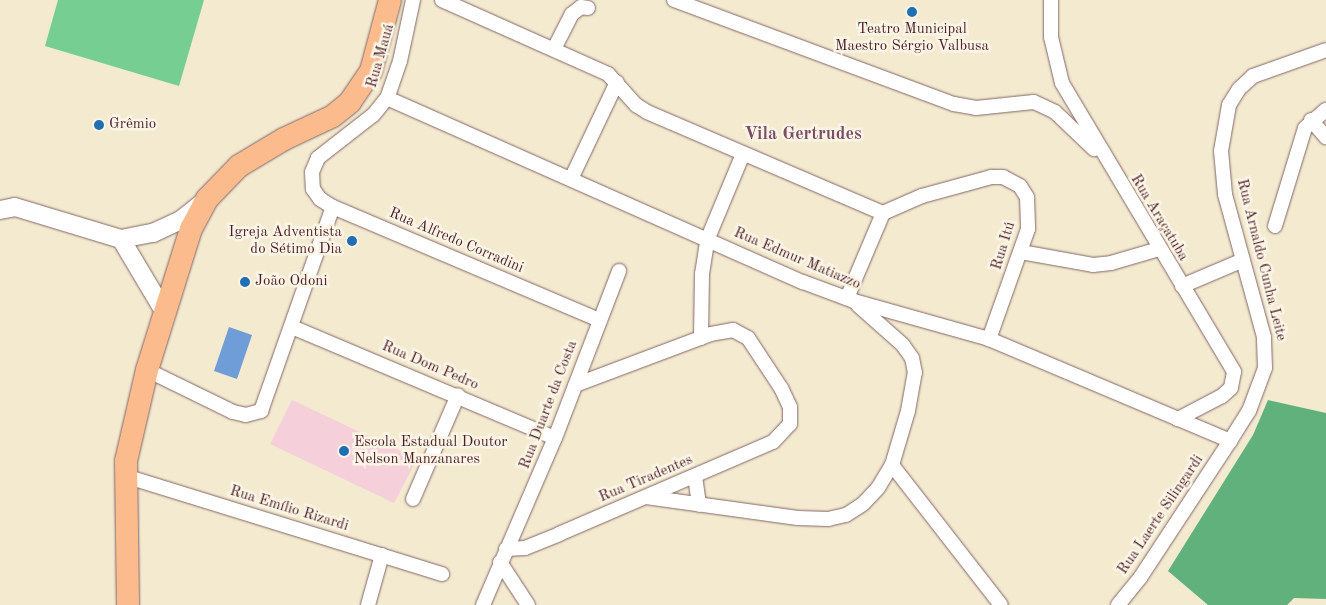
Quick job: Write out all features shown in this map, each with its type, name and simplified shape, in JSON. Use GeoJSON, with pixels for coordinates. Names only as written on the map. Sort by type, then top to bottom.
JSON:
{"type":"FeatureCollection","features":[{"type":"Feature","properties":{"kind":"main road"},"geometry":{"type":"LineString","coordinates":[[128,605],[125,476],[146,370],[183,248],[207,198],[239,166],[284,139],[334,116],[350,102],[371,71],[390,0]]}},
{"type":"Feature","properties":{"kind":"street","name":"Rua Mauá"},"geometry":{"type":"LineString","coordinates":[[312,180],[318,158],[373,115],[387,98],[400,61],[413,0]]}},
{"type":"Feature","properties":{"kind":"street"},"geometry":{"type":"LineString","coordinates":[[442,0],[608,74],[636,105],[647,112],[883,213],[851,300],[903,345],[912,358],[914,387],[892,465],[878,488],[863,504],[846,515],[828,519],[798,518],[646,497]]}},
{"type":"Feature","properties":{"kind":"street"},"geometry":{"type":"LineString","coordinates":[[674,0],[954,104],[976,108],[1034,102],[1055,112],[1103,155]]}},
{"type":"Feature","properties":{"kind":"street","name":"Rua Araçatuba"},"geometry":{"type":"LineString","coordinates":[[1051,0],[1051,37],[1062,82],[1159,249],[1231,364],[1234,381],[1222,396],[1178,419]]}},
{"type":"Feature","properties":{"kind":"street"},"geometry":{"type":"LineString","coordinates":[[554,49],[572,14],[581,7],[588,8]]}},
{"type":"Feature","properties":{"kind":"street","name":"Rua Arnaldo Cunha Leite"},"geometry":{"type":"LineString","coordinates":[[1230,441],[1259,388],[1266,354],[1262,329],[1241,262],[1225,194],[1221,151],[1229,105],[1239,89],[1253,76],[1326,50]]}},
{"type":"Feature","properties":{"kind":"street"},"geometry":{"type":"LineString","coordinates":[[571,179],[617,82]]}},
{"type":"Feature","properties":{"kind":"street","name":"Rua Edmur Matiazzo"},"geometry":{"type":"LineString","coordinates":[[387,98],[851,300],[989,339],[1230,441]]}},
{"type":"Feature","properties":{"kind":"street"},"geometry":{"type":"LineString","coordinates":[[1275,226],[1301,139],[1311,120],[1326,110]]}},
{"type":"Feature","properties":{"kind":"street"},"geometry":{"type":"LineString","coordinates":[[1311,120],[1326,137]]}},
{"type":"Feature","properties":{"kind":"street"},"geometry":{"type":"LineString","coordinates":[[575,385],[701,338],[702,274],[708,238],[743,154]]}},
{"type":"Feature","properties":{"kind":"street","name":"Rua Itú"},"geometry":{"type":"LineString","coordinates":[[883,213],[907,201],[970,181],[1003,178],[1020,186],[1027,197],[1029,215],[1021,252],[989,339]]}},
{"type":"Feature","properties":{"kind":"street","name":"Rua Alfredo Corradini"},"geometry":{"type":"LineString","coordinates":[[312,180],[320,199],[333,207],[600,320]]}},
{"type":"Feature","properties":{"kind":"street"},"geometry":{"type":"LineString","coordinates":[[0,210],[16,207],[121,239],[153,233],[181,220],[207,198]]}},
{"type":"Feature","properties":{"kind":"street"},"geometry":{"type":"LineString","coordinates":[[146,370],[233,412],[254,414],[265,404],[333,207]]}},
{"type":"Feature","properties":{"kind":"street"},"geometry":{"type":"LineString","coordinates":[[121,239],[164,311]]}},
{"type":"Feature","properties":{"kind":"street"},"geometry":{"type":"LineString","coordinates":[[1021,252],[1093,265],[1111,263],[1159,249]]}},
{"type":"Feature","properties":{"kind":"street"},"geometry":{"type":"LineString","coordinates":[[1182,286],[1241,262]]}},
{"type":"Feature","properties":{"kind":"street","name":"Rua Duarte da Costa"},"geometry":{"type":"LineString","coordinates":[[482,605],[555,438],[619,272]]}},
{"type":"Feature","properties":{"kind":"street","name":"Rua Dom Pedro"},"geometry":{"type":"LineString","coordinates":[[292,327],[458,395],[555,438]]}},
{"type":"Feature","properties":{"kind":"street","name":"Rua Tiradentes"},"geometry":{"type":"LineString","coordinates":[[506,549],[524,548],[696,476],[773,442],[790,424],[790,407],[781,388],[740,332],[724,331],[701,338]]}},
{"type":"Feature","properties":{"kind":"street"},"geometry":{"type":"LineString","coordinates":[[413,499],[458,395]]}},
{"type":"Feature","properties":{"kind":"street","name":"Rua Laerte Silingardi"},"geometry":{"type":"LineString","coordinates":[[1118,605],[1140,578],[1230,441]]}},
{"type":"Feature","properties":{"kind":"street"},"geometry":{"type":"LineString","coordinates":[[892,465],[1001,605]]}},
{"type":"Feature","properties":{"kind":"street","name":"Rua Emílio Rizardi"},"geometry":{"type":"LineString","coordinates":[[125,476],[442,574]]}},
{"type":"Feature","properties":{"kind":"street"},"geometry":{"type":"LineString","coordinates":[[696,476],[699,505]]}},
{"type":"Feature","properties":{"kind":"street"},"geometry":{"type":"LineString","coordinates":[[368,605],[382,555]]}},
{"type":"Feature","properties":{"kind":"street"},"geometry":{"type":"LineString","coordinates":[[500,562],[528,605]]}},
{"type":"Feature","properties":{"kind":"shaded area","name":"Escola Estadual Doutor Nelson Manzanares"},"geometry":{"type":"Polygon","coordinates":[[[292,400],[417,459],[394,503],[270,444],[292,400]]]}},
{"type":"Feature","properties":{"kind":"green space"},"geometry":{"type":"Polygon","coordinates":[[[58,0],[204,0],[179,86],[45,46],[58,0]]]}},
{"type":"Feature","properties":{"kind":"green space"},"geometry":{"type":"Polygon","coordinates":[[[1268,400],[1326,413],[1326,599],[1294,598],[1287,605],[1208,605],[1168,571],[1253,435],[1268,400]]]}},
{"type":"Feature","properties":{"kind":"water"},"geometry":{"type":"Polygon","coordinates":[[[229,327],[252,335],[237,379],[214,371],[229,327]]]}},
{"type":"Feature","properties":{"kind":"place","name":"Teatro Municipal Maestro Sérgio Valbusa"},"geometry":{"type":"Point","coordinates":[912,12]}},
{"type":"Feature","properties":{"kind":"place","name":"Grêmio"},"geometry":{"type":"Point","coordinates":[99,125]}},
{"type":"Feature","properties":{"kind":"place","name":"Igreja Adventista do Sétimo Dia"},"geometry":{"type":"Point","coordinates":[352,241]}},
{"type":"Feature","properties":{"kind":"place","name":"João Odoni"},"geometry":{"type":"Point","coordinates":[245,282]}},
{"type":"Feature","properties":{"kind":"place","name":"Escola Estadual Doutor Nelson Manzanares"},"geometry":{"type":"Point","coordinates":[344,451]}},
{"type":"Feature","properties":{"kind":"district","name":"Vila Gertrudes"},"geometry":{"type":"Point","coordinates":[803,134]}}]}
